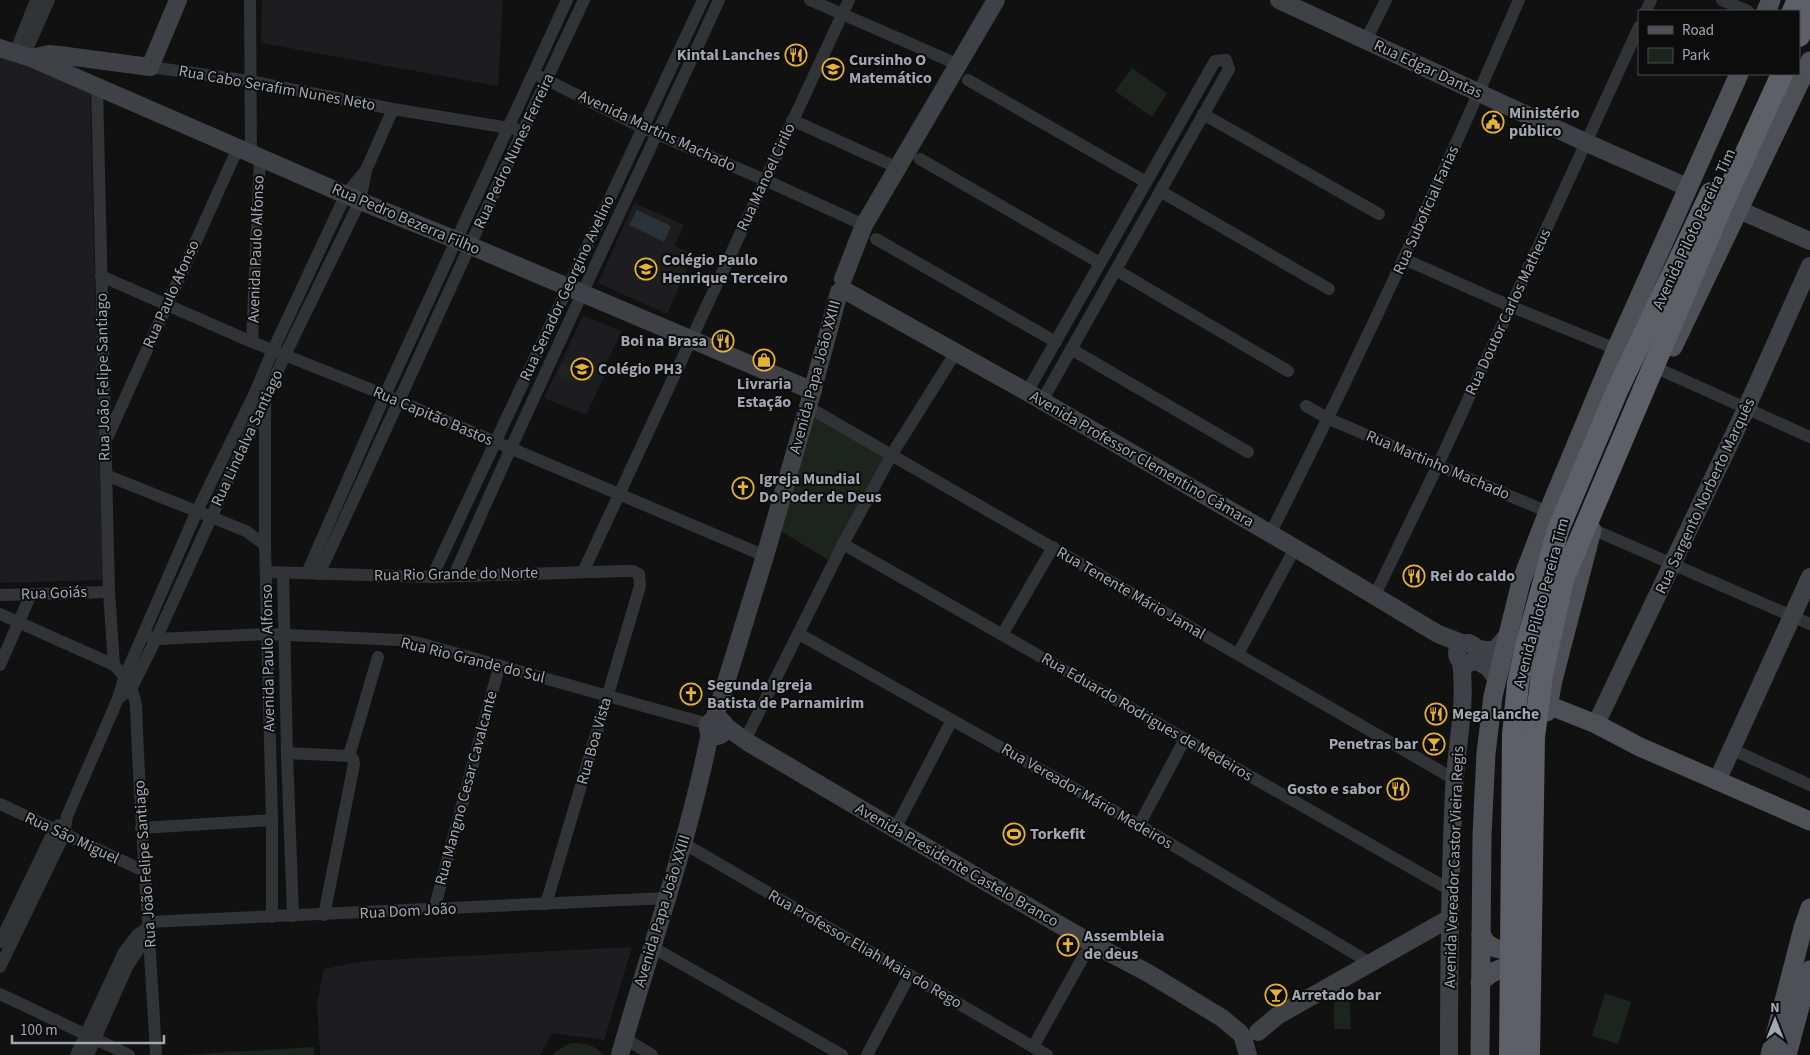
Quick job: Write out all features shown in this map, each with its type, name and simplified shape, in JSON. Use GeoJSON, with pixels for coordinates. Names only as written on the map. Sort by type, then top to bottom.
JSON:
{"type":"FeatureCollection","features":[{"type":"Feature","properties":{"kind":"highway"},"geometry":{"type":"LineString","coordinates":[[1800,34],[1810,11]]}},
{"type":"Feature","properties":{"kind":"highway","name":"Avenida Piloto Pereira Tim"},"geometry":{"type":"LineString","coordinates":[[1529,1055],[1523,736],[1518,684],[1526,646],[1558,530],[1617,391],[1703,212],[1765,75]]}},
{"type":"Feature","properties":{"kind":"highway","name":"Avenida Piloto Pereira Tim"},"geometry":{"type":"LineString","coordinates":[[1510,1055],[1523,736],[1542,675],[1563,579],[1723,203],[1782,75]]}},
{"type":"Feature","properties":{"kind":"highway"},"geometry":{"type":"LineString","coordinates":[[1586,421],[1617,391]]}},
{"type":"Feature","properties":{"kind":"main road"},"geometry":{"type":"LineString","coordinates":[[150,67],[178,0]]}},
{"type":"Feature","properties":{"kind":"main road","name":"Avenida Papa João XXIII"},"geometry":{"type":"LineString","coordinates":[[622,1047],[683,843],[704,764],[717,727],[723,692],[765,556],[842,287],[864,225],[996,0]]}},
{"type":"Feature","properties":{"kind":"main road","name":"Rua Edgar Dantas"},"geometry":{"type":"LineString","coordinates":[[1279,0],[1587,143],[1687,187]]}},
{"type":"Feature","properties":{"kind":"main road","name":"Rua Cabo Serafim Nunes Neto"},"geometry":{"type":"LineString","coordinates":[[17,54],[49,54],[150,67]]}},
{"type":"Feature","properties":{"kind":"main road","name":"Rua Pedro Bezerra Filho"},"geometry":{"type":"LineString","coordinates":[[17,54],[353,198],[692,339],[811,399]]}},
{"type":"Feature","properties":{"kind":"main road"},"geometry":{"type":"LineString","coordinates":[[1536,1055],[1537,810],[1543,734],[1548,705],[1592,529],[1661,370],[1810,61]]}},
{"type":"Feature","properties":{"kind":"main road"},"geometry":{"type":"LineString","coordinates":[[1480,1055],[1480,934],[1486,753],[1493,696],[1525,568],[1616,349],[1739,75]]}},
{"type":"Feature","properties":{"kind":"main road"},"geometry":{"type":"LineString","coordinates":[[1739,210],[1810,241]]}},
{"type":"Feature","properties":{"kind":"main road","name":"Rua Sargento Norberto Marquês"},"geometry":{"type":"LineString","coordinates":[[1596,724],[1746,409],[1810,266]]}},
{"type":"Feature","properties":{"kind":"main road","name":"Avenida Professor Clementino Câmara"},"geometry":{"type":"LineString","coordinates":[[842,287],[1295,548],[1438,634],[1467,659],[1488,667],[1497,679]]}},
{"type":"Feature","properties":{"kind":"main road"},"geometry":{"type":"LineString","coordinates":[[1717,781],[1810,577]]}},
{"type":"Feature","properties":{"kind":"main road","name":"Avenida Professor Clementino Câmara"},"geometry":{"type":"LineString","coordinates":[[1467,659],[1485,650],[1495,650],[1508,635]]}},
{"type":"Feature","properties":{"kind":"main road","name":"Avenida Vereador Castor Vieira Regis"},"geometry":{"type":"LineString","coordinates":[[1449,1055],[1450,890],[1454,779],[1467,659]]}},
{"type":"Feature","properties":{"kind":"main road"},"geometry":{"type":"LineString","coordinates":[[1548,705],[1596,724],[1640,747],[1810,821]]}},
{"type":"Feature","properties":{"kind":"main road","name":"Avenida Presidente Castelo Branco"},"geometry":{"type":"LineString","coordinates":[[717,727],[747,741],[1092,943],[1148,973],[1222,1018],[1249,1037]]}},
{"type":"Feature","properties":{"kind":"main road"},"geometry":{"type":"LineString","coordinates":[[704,764],[725,746],[747,741]]}},
{"type":"Feature","properties":{"kind":"main road"},"geometry":{"type":"LineString","coordinates":[[1770,1055],[1803,928],[1810,908]]}},
{"type":"Feature","properties":{"kind":"main road"},"geometry":{"type":"LineString","coordinates":[[1249,1037],[1277,1016],[1372,964],[1450,918]]}},
{"type":"Feature","properties":{"kind":"main road"},"geometry":{"type":"LineString","coordinates":[[1480,934],[1488,945],[1500,949],[1514,949],[1524,947],[1536,934]]}},
{"type":"Feature","properties":{"kind":"main road"},"geometry":{"type":"LineString","coordinates":[[1416,938],[1436,944],[1450,958]]}},
{"type":"Feature","properties":{"kind":"main road"},"geometry":{"type":"LineString","coordinates":[[1480,983],[1489,974],[1499,969],[1519,968],[1536,979]]}},
{"type":"Feature","properties":{"kind":"main road"},"geometry":{"type":"LineString","coordinates":[[1787,1055],[1805,1007],[1810,970]]}},
{"type":"Feature","properties":{"kind":"street"},"geometry":{"type":"LineString","coordinates":[[17,54],[36,0]]}},
{"type":"Feature","properties":{"kind":"street"},"geometry":{"type":"LineString","coordinates":[[17,54],[50,0]]}},
{"type":"Feature","properties":{"kind":"street","name":"Rua Paulo Afonso"},"geometry":{"type":"LineString","coordinates":[[106,441],[167,305],[249,152],[250,0]]}},
{"type":"Feature","properties":{"kind":"street","name":"Rua Pedro Nunes Ferreira"},"geometry":{"type":"LineString","coordinates":[[313,574],[348,498],[400,402],[444,304],[464,243],[509,127],[567,0]]}},
{"type":"Feature","properties":{"kind":"street","name":"Rua Pedro Nunes Ferreira"},"geometry":{"type":"LineString","coordinates":[[348,498],[385,395],[430,298],[464,243],[522,130],[584,0]]}},
{"type":"Feature","properties":{"kind":"street","name":"Rua Senador Georgino Avelino"},"geometry":{"type":"LineString","coordinates":[[454,576],[510,448],[642,128],[704,0]]}},
{"type":"Feature","properties":{"kind":"street","name":"Rua Senador Georgino Avelino"},"geometry":{"type":"LineString","coordinates":[[432,577],[495,442],[658,134],[719,0]]}},
{"type":"Feature","properties":{"kind":"street"},"geometry":{"type":"LineString","coordinates":[[810,0],[957,64]]}},
{"type":"Feature","properties":{"kind":"street","name":"Rua Manoel Cirilo"},"geometry":{"type":"LineString","coordinates":[[583,572],[849,0]]}},
{"type":"Feature","properties":{"kind":"street"},"geometry":{"type":"LineString","coordinates":[[1366,40],[1386,0]]}},
{"type":"Feature","properties":{"kind":"street","name":"Rua Suboficial Farias"},"geometry":{"type":"LineString","coordinates":[[1270,534],[1328,419],[1404,259],[1519,0]]}},
{"type":"Feature","properties":{"kind":"street"},"geometry":{"type":"LineString","coordinates":[[1722,0],[1746,10]]}},
{"type":"Feature","properties":{"kind":"street","name":"Rua Doutor Carlos Matheus"},"geometry":{"type":"LineString","coordinates":[[1375,596],[1438,465],[1638,30]]}},
{"type":"Feature","properties":{"kind":"street"},"geometry":{"type":"LineString","coordinates":[[1226,60],[1229,69],[1116,270],[1070,349],[1034,396],[1056,342],[1215,61],[1226,60]]}},
{"type":"Feature","properties":{"kind":"street","name":"Rua Cabo Serafim Nunes Neto"},"geometry":{"type":"LineString","coordinates":[[150,67],[250,81],[393,109],[522,130]]}},
{"type":"Feature","properties":{"kind":"street","name":"Avenida Martins Machado"},"geometry":{"type":"LineString","coordinates":[[533,74],[642,128],[765,180],[864,225]]}},
{"type":"Feature","properties":{"kind":"street"},"geometry":{"type":"LineString","coordinates":[[1207,76],[1221,82]]}},
{"type":"Feature","properties":{"kind":"street"},"geometry":{"type":"LineString","coordinates":[[968,80],[1146,182]]}},
{"type":"Feature","properties":{"kind":"street","name":"Rua João Felipe Santiago"},"geometry":{"type":"LineString","coordinates":[[97,88],[108,592],[114,665],[125,676],[132,687],[136,705],[141,828],[156,1055]]}},
{"type":"Feature","properties":{"kind":"street","name":"Rua Lindalva Santiago"},"geometry":{"type":"LineString","coordinates":[[0,967],[117,701],[125,676],[197,511],[253,397],[279,353],[393,109]]}},
{"type":"Feature","properties":{"kind":"street"},"geometry":{"type":"LineString","coordinates":[[1203,114],[1380,214]]}},
{"type":"Feature","properties":{"kind":"street"},"geometry":{"type":"LineString","coordinates":[[792,120],[898,168]]}},
{"type":"Feature","properties":{"kind":"street","name":"Avenida Paulo Alfonso"},"geometry":{"type":"LineString","coordinates":[[249,152],[252,342]]}},
{"type":"Feature","properties":{"kind":"street"},"geometry":{"type":"LineString","coordinates":[[1164,152],[1178,160]]}},
{"type":"Feature","properties":{"kind":"street"},"geometry":{"type":"LineString","coordinates":[[920,159],[1100,263]]}},
{"type":"Feature","properties":{"kind":"street"},"geometry":{"type":"LineString","coordinates":[[1160,191],[1329,288]]}},
{"type":"Feature","properties":{"kind":"street"},"geometry":{"type":"LineString","coordinates":[[1119,230],[1134,238]]}},
{"type":"Feature","properties":{"kind":"street"},"geometry":{"type":"LineString","coordinates":[[876,239],[1056,342]]}},
{"type":"Feature","properties":{"kind":"street"},"geometry":{"type":"LineString","coordinates":[[1404,259],[1510,306],[1616,349]]}},
{"type":"Feature","properties":{"kind":"street"},"geometry":{"type":"LineString","coordinates":[[1116,270],[1288,372]]}},
{"type":"Feature","properties":{"kind":"street","name":"Rua Capitão Bastos"},"geometry":{"type":"LineString","coordinates":[[101,276],[252,342],[385,395],[765,556]]}},
{"type":"Feature","properties":{"kind":"street"},"geometry":{"type":"LineString","coordinates":[[430,298],[444,304]]}},
{"type":"Feature","properties":{"kind":"street"},"geometry":{"type":"LineString","coordinates":[[1074,310],[1088,318]]}},
{"type":"Feature","properties":{"kind":"street"},"geometry":{"type":"LineString","coordinates":[[1070,349],[1248,452]]}},
{"type":"Feature","properties":{"kind":"street"},"geometry":{"type":"LineString","coordinates":[[747,741],[843,544],[892,454],[956,352]]}},
{"type":"Feature","properties":{"kind":"street","name":"Rua Lindalva Santiago"},"geometry":{"type":"LineString","coordinates":[[117,701],[132,687],[156,639],[265,399],[279,353]]}},
{"type":"Feature","properties":{"kind":"street"},"geometry":{"type":"LineString","coordinates":[[1661,370],[1810,436]]}},
{"type":"Feature","properties":{"kind":"street","name":"Avenida Paulo Alfonso"},"geometry":{"type":"LineString","coordinates":[[265,399],[265,545],[272,820],[272,917]]}},
{"type":"Feature","properties":{"kind":"street","name":"Rua Tenente Mário Jamal"},"geometry":{"type":"LineString","coordinates":[[811,399],[892,454],[1454,779]]}},
{"type":"Feature","properties":{"kind":"street"},"geometry":{"type":"LineString","coordinates":[[1306,406],[1328,419]]}},
{"type":"Feature","properties":{"kind":"street","name":"Rua Martinho Machado"},"geometry":{"type":"LineString","coordinates":[[1328,419],[1548,512]]}},
{"type":"Feature","properties":{"kind":"street"},"geometry":{"type":"LineString","coordinates":[[106,475],[246,531],[265,545]]}},
{"type":"Feature","properties":{"kind":"street"},"geometry":{"type":"LineString","coordinates":[[1592,529],[1810,624]]}},
{"type":"Feature","properties":{"kind":"street","name":"Rua Eduardo Rodrigues de Medeiros"},"geometry":{"type":"LineString","coordinates":[[843,544],[1450,890]]}},
{"type":"Feature","properties":{"kind":"street"},"geometry":{"type":"LineString","coordinates":[[1002,635],[1052,547]]}},
{"type":"Feature","properties":{"kind":"street"},"geometry":{"type":"LineString","coordinates":[[1238,654],[1295,548]]}},
{"type":"Feature","properties":{"kind":"street","name":"Rua Rio Grande do Norte"},"geometry":{"type":"LineString","coordinates":[[266,572],[432,577],[633,571],[639,574],[640,579]]}},
{"type":"Feature","properties":{"kind":"street","name":"Avenida Paulo Alfonso"},"geometry":{"type":"LineString","coordinates":[[283,573],[283,634],[293,916]]}},
{"type":"Feature","properties":{"kind":"street","name":"Rua Boa Vista"},"geometry":{"type":"LineString","coordinates":[[546,904],[640,586],[640,579]]}},
{"type":"Feature","properties":{"kind":"street","name":"Rua Goiás"},"geometry":{"type":"LineString","coordinates":[[0,595],[108,592]]}},
{"type":"Feature","properties":{"kind":"street"},"geometry":{"type":"LineString","coordinates":[[0,665],[31,594]]}},
{"type":"Feature","properties":{"kind":"street"},"geometry":{"type":"LineString","coordinates":[[0,614],[114,665]]}},
{"type":"Feature","properties":{"kind":"street","name":"Rua Rio Grande do Sul"},"geometry":{"type":"LineString","coordinates":[[143,634],[156,639],[283,634],[400,640],[419,643],[717,727]]}},
{"type":"Feature","properties":{"kind":"street","name":"Rua Vereador Mário Medeiros"},"geometry":{"type":"LineString","coordinates":[[799,634],[1139,825],[1372,964]]}},
{"type":"Feature","properties":{"kind":"street"},"geometry":{"type":"LineString","coordinates":[[349,756],[378,657]]}},
{"type":"Feature","properties":{"kind":"street","name":"Rua Mangno Cesar Cavalcante"},"geometry":{"type":"LineString","coordinates":[[434,910],[499,667]]}},
{"type":"Feature","properties":{"kind":"street"},"geometry":{"type":"LineString","coordinates":[[895,829],[952,720]]}},
{"type":"Feature","properties":{"kind":"street"},"geometry":{"type":"LineString","coordinates":[[1139,825],[1186,739]]}},
{"type":"Feature","properties":{"kind":"street"},"geometry":{"type":"LineString","coordinates":[[1732,749],[1810,785]]}},
{"type":"Feature","properties":{"kind":"street"},"geometry":{"type":"LineString","coordinates":[[287,753],[349,756],[353,759],[354,764],[324,915]]}},
{"type":"Feature","properties":{"kind":"street","name":"Rua São Miguel"},"geometry":{"type":"LineString","coordinates":[[0,804],[144,872]]}},
{"type":"Feature","properties":{"kind":"street"},"geometry":{"type":"LineString","coordinates":[[141,828],[272,820]]}},
{"type":"Feature","properties":{"kind":"street","name":"Rua Lindalva Santiago"},"geometry":{"type":"LineString","coordinates":[[0,942],[59,833]]}},
{"type":"Feature","properties":{"kind":"street","name":"Rua Professor Eliah Maia do Rego"},"geometry":{"type":"LineString","coordinates":[[683,843],[1047,1055]]}},
{"type":"Feature","properties":{"kind":"street","name":"Rua Dom João"},"geometry":{"type":"LineString","coordinates":[[149,929],[272,917],[667,898]]}},
{"type":"Feature","properties":{"kind":"street"},"geometry":{"type":"LineString","coordinates":[[76,1055],[89,1037],[124,952],[138,934],[149,929]]}},
{"type":"Feature","properties":{"kind":"street"},"geometry":{"type":"LineString","coordinates":[[1033,1047],[1092,943]]}},
{"type":"Feature","properties":{"kind":"street"},"geometry":{"type":"LineString","coordinates":[[652,947],[842,1055]]}},
{"type":"Feature","properties":{"kind":"street"},"geometry":{"type":"LineString","coordinates":[[867,1055],[910,976]]}},
{"type":"Feature","properties":{"kind":"street"},"geometry":{"type":"LineString","coordinates":[[0,994],[129,1055]]}},
{"type":"Feature","properties":{"kind":"street"},"geometry":{"type":"LineString","coordinates":[[88,1055],[89,1037]]}},
{"type":"Feature","properties":{"kind":"street"},"geometry":{"type":"LineString","coordinates":[[622,1047],[652,1055]]}},
{"type":"Feature","properties":{"kind":"shaded area"},"geometry":{"type":"Polygon","coordinates":[[[262,0],[503,0],[498,86],[261,43],[262,0]]]}},
{"type":"Feature","properties":{"kind":"shaded area"},"geometry":{"type":"Polygon","coordinates":[[[0,55],[18,60],[24,66],[32,64],[90,92],[103,580],[0,583],[0,55]]]}},
{"type":"Feature","properties":{"kind":"shaded area","name":"Colégio Paulo Henrique Terceiro"},"geometry":{"type":"Polygon","coordinates":[[[634,203],[684,225],[675,246],[694,254],[667,314],[598,283],[634,203]]]}},
{"type":"Feature","properties":{"kind":"shaded area"},"geometry":{"type":"Polygon","coordinates":[[[637,210],[671,226],[664,242],[629,225],[637,210]]]}},
{"type":"Feature","properties":{"kind":"shaded area","name":"Colégio PH3"},"geometry":{"type":"Polygon","coordinates":[[[583,316],[622,331],[605,365],[606,373],[586,415],[544,398],[583,316]]]}},
{"type":"Feature","properties":{"kind":"shaded area"},"geometry":{"type":"Polygon","coordinates":[[[632,947],[604,1040],[552,1033],[540,1055],[320,1055],[317,1002],[324,969],[365,961],[632,947]]]}},
{"type":"Feature","properties":{"kind":"green space"},"geometry":{"type":"Polygon","coordinates":[[[1132,68],[1167,93],[1152,117],[1115,91],[1132,68]]]}},
{"type":"Feature","properties":{"kind":"green space"},"geometry":{"type":"Polygon","coordinates":[[[563,363],[581,370],[576,383],[557,375],[563,363]]]}},
{"type":"Feature","properties":{"kind":"green space"},"geometry":{"type":"Polygon","coordinates":[[[814,417],[885,458],[828,560],[781,531],[814,417]]]}},
{"type":"Feature","properties":{"kind":"green space"},"geometry":{"type":"Polygon","coordinates":[[[1605,993],[1631,1002],[1618,1044],[1592,1036],[1605,993]]]}},
{"type":"Feature","properties":{"kind":"green space"},"geometry":{"type":"Polygon","coordinates":[[[1334,1001],[1350,1001],[1351,1029],[1334,1029],[1334,1001]]]}},
{"type":"Feature","properties":{"kind":"green space"},"geometry":{"type":"Polygon","coordinates":[[[571,1043],[589,1045],[604,1055],[552,1055],[571,1043]]]}},
{"type":"Feature","properties":{"kind":"green space"},"geometry":{"type":"Polygon","coordinates":[[[314,1047],[314,1055],[183,1055],[314,1047]]]}},
{"type":"Feature","properties":{"kind":"place","name":"Kintal Lanches"},"geometry":{"type":"Point","coordinates":[796,55]}},
{"type":"Feature","properties":{"kind":"place","name":"Cursinho O Matemático"},"geometry":{"type":"Point","coordinates":[833,69]}},
{"type":"Feature","properties":{"kind":"place","name":"Ministério público"},"geometry":{"type":"Point","coordinates":[1493,122]}},
{"type":"Feature","properties":{"kind":"place","name":"Colégio Paulo Henrique Terceiro"},"geometry":{"type":"Point","coordinates":[646,269]}},
{"type":"Feature","properties":{"kind":"place","name":"Boi na Brasa"},"geometry":{"type":"Point","coordinates":[723,341]}},
{"type":"Feature","properties":{"kind":"place","name":"Livraria Estação"},"geometry":{"type":"Point","coordinates":[764,360]}},
{"type":"Feature","properties":{"kind":"place","name":"Colégio PH3"},"geometry":{"type":"Point","coordinates":[582,369]}},
{"type":"Feature","properties":{"kind":"place","name":"Igreja Mundial Do Poder de Deus"},"geometry":{"type":"Point","coordinates":[743,488]}},
{"type":"Feature","properties":{"kind":"place","name":"Rei do caldo"},"geometry":{"type":"Point","coordinates":[1414,576]}},
{"type":"Feature","properties":{"kind":"place","name":"Segunda Igreja Batista de Parnamirim"},"geometry":{"type":"Point","coordinates":[691,694]}},
{"type":"Feature","properties":{"kind":"place","name":"Mega lanche"},"geometry":{"type":"Point","coordinates":[1436,714]}},
{"type":"Feature","properties":{"kind":"place","name":"Penetras bar"},"geometry":{"type":"Point","coordinates":[1434,744]}},
{"type":"Feature","properties":{"kind":"place","name":"Gosto e sabor"},"geometry":{"type":"Point","coordinates":[1398,789]}},
{"type":"Feature","properties":{"kind":"place","name":"Torkefit"},"geometry":{"type":"Point","coordinates":[1014,834]}},
{"type":"Feature","properties":{"kind":"place","name":"Assembleia de deus"},"geometry":{"type":"Point","coordinates":[1068,945]}},
{"type":"Feature","properties":{"kind":"place","name":"Arretado bar"},"geometry":{"type":"Point","coordinates":[1276,995]}}]}
